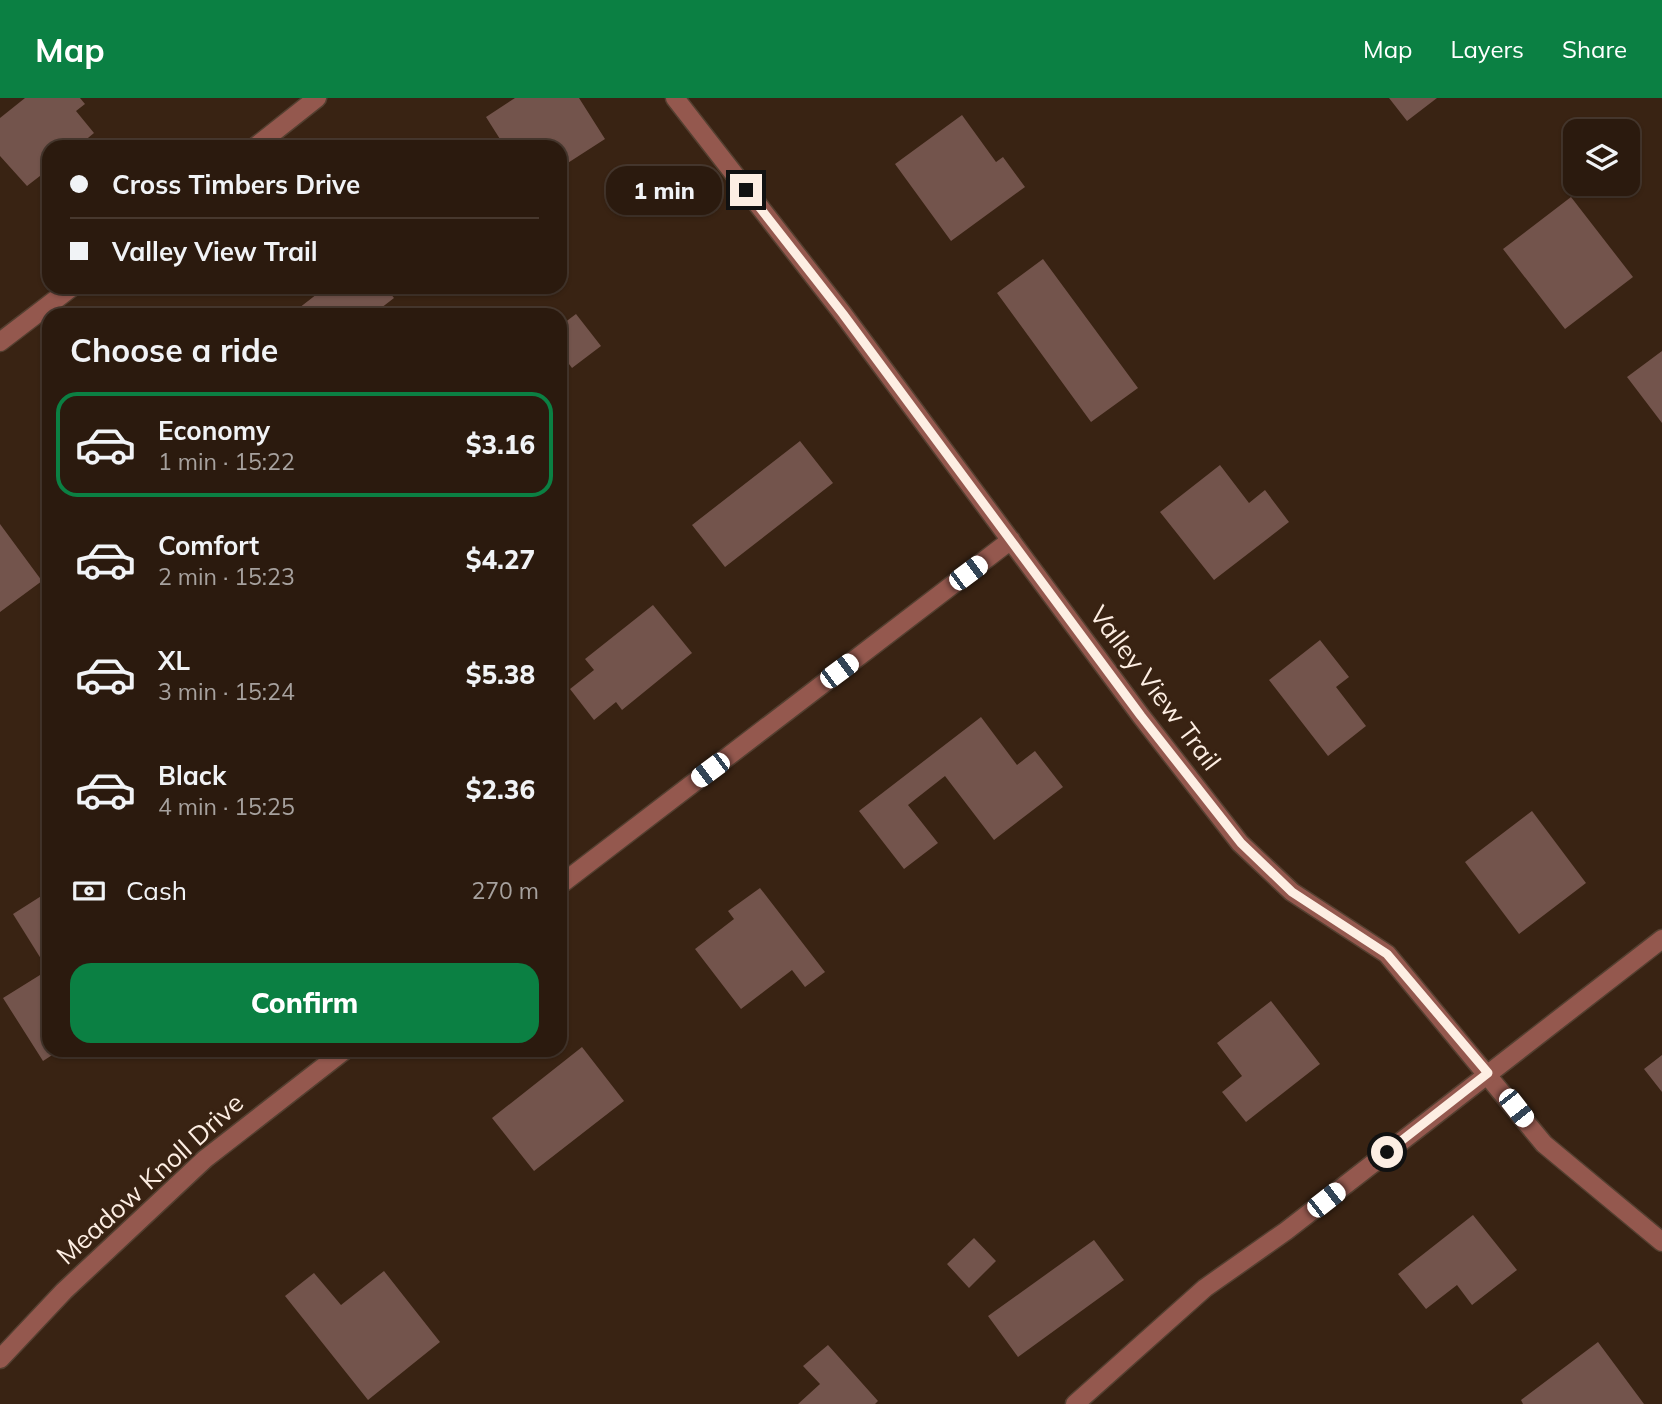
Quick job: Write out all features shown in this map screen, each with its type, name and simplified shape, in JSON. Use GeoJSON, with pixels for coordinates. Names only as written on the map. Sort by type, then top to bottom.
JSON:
{"type":"FeatureCollection","features":[{"type":"Feature","properties":{"kind":"street"},"geometry":{"type":"LineString","coordinates":[[264,140],[317,98]]}},
{"type":"Feature","properties":{"kind":"street","name":"Valley View Trail"},"geometry":{"type":"LineString","coordinates":[[675,98],[843,314],[1241,843],[1292,892],[1387,954],[1544,1144],[1662,1242]]}},
{"type":"Feature","properties":{"kind":"street"},"geometry":{"type":"LineString","coordinates":[[45,308],[63,294]]}},
{"type":"Feature","properties":{"kind":"street"},"geometry":{"type":"LineString","coordinates":[[0,342],[42,310]]}},
{"type":"Feature","properties":{"kind":"street"},"geometry":{"type":"LineString","coordinates":[[567,880],[1011,540]]}},
{"type":"Feature","properties":{"kind":"street"},"geometry":{"type":"LineString","coordinates":[[1075,1404],[1205,1288],[1286,1231],[1662,939]]}},
{"type":"Feature","properties":{"kind":"street","name":"Meadow Knoll Drive"},"geometry":{"type":"LineString","coordinates":[[0,1359],[64,1291],[205,1159],[336,1057]]}},
{"type":"Feature","properties":{"kind":"building"},"geometry":{"type":"Polygon","coordinates":[[[25,98],[80,98],[85,104],[76,111],[94,133],[86,140],[42,140],[42,174],[27,186],[0,156],[0,118],[25,98]]]}},
{"type":"Feature","properties":{"kind":"building"},"geometry":{"type":"Polygon","coordinates":[[[515,98],[579,98],[605,139],[567,163],[567,140],[501,140],[486,117],[515,98]]]}},
{"type":"Feature","properties":{"kind":"building"},"geometry":{"type":"Polygon","coordinates":[[[1389,98],[1437,98],[1407,121],[1389,98]]]}},
{"type":"Feature","properties":{"kind":"building"},"geometry":{"type":"Polygon","coordinates":[[[962,115],[996,162],[1003,157],[1025,187],[951,241],[895,164],[962,115]]]}},
{"type":"Feature","properties":{"kind":"building"},"geometry":{"type":"Polygon","coordinates":[[[1571,197],[1633,277],[1565,329],[1503,249],[1571,197]]]}},
{"type":"Feature","properties":{"kind":"building"},"geometry":{"type":"Polygon","coordinates":[[[1043,259],[1138,388],[1091,422],[997,293],[1043,259]]]}},
{"type":"Feature","properties":{"kind":"building"},"geometry":{"type":"Polygon","coordinates":[[[317,294],[391,294],[394,298],[381,308],[299,308],[317,294]]]}},
{"type":"Feature","properties":{"kind":"building"},"geometry":{"type":"Polygon","coordinates":[[[576,314],[601,346],[572,368],[567,361],[567,321],[576,314]]]}},
{"type":"Feature","properties":{"kind":"building"},"geometry":{"type":"Polygon","coordinates":[[[1662,351],[1662,423],[1627,377],[1662,351]]]}},
{"type":"Feature","properties":{"kind":"building"},"geometry":{"type":"Polygon","coordinates":[[[800,441],[833,483],[725,567],[692,525],[800,441]]]}},
{"type":"Feature","properties":{"kind":"building"},"geometry":{"type":"Polygon","coordinates":[[[1220,465],[1249,503],[1265,490],[1289,522],[1214,580],[1160,512],[1220,465]]]}},
{"type":"Feature","properties":{"kind":"building"},"geometry":{"type":"Polygon","coordinates":[[[0,524],[42,581],[0,612],[0,524]]]}},
{"type":"Feature","properties":{"kind":"building"},"geometry":{"type":"Polygon","coordinates":[[[653,605],[692,653],[622,710],[616,702],[594,720],[570,689],[594,670],[585,659],[653,605]]]}},
{"type":"Feature","properties":{"kind":"building"},"geometry":{"type":"Polygon","coordinates":[[[1320,640],[1349,677],[1336,687],[1366,726],[1328,756],[1269,680],[1320,640]]]}},
{"type":"Feature","properties":{"kind":"building"},"geometry":{"type":"Polygon","coordinates":[[[981,717],[1017,765],[1035,751],[1063,787],[994,840],[945,776],[908,805],[938,843],[904,869],[859,811],[981,717]]]}},
{"type":"Feature","properties":{"kind":"building"},"geometry":{"type":"Polygon","coordinates":[[[1532,811],[1586,883],[1519,934],[1465,862],[1532,811]]]}},
{"type":"Feature","properties":{"kind":"building"},"geometry":{"type":"Polygon","coordinates":[[[760,888],[825,972],[805,987],[792,970],[741,1009],[695,949],[734,919],[728,911],[760,888]]]}},
{"type":"Feature","properties":{"kind":"building"},"geometry":{"type":"Polygon","coordinates":[[[42,896],[42,960],[13,914],[42,896]]]}},
{"type":"Feature","properties":{"kind":"building"},"geometry":{"type":"Polygon","coordinates":[[[42,974],[42,1057],[49,1057],[43,1061],[3,998],[42,974]]]}},
{"type":"Feature","properties":{"kind":"building"},"geometry":{"type":"Polygon","coordinates":[[[1271,1001],[1320,1064],[1246,1122],[1222,1092],[1242,1076],[1217,1043],[1271,1001]]]}},
{"type":"Feature","properties":{"kind":"building"},"geometry":{"type":"Polygon","coordinates":[[[582,1047],[624,1101],[534,1171],[492,1118],[582,1047]]]}},
{"type":"Feature","properties":{"kind":"building"},"geometry":{"type":"Polygon","coordinates":[[[1662,1055],[1662,1092],[1644,1069],[1662,1055]]]}},
{"type":"Feature","properties":{"kind":"building"},"geometry":{"type":"Polygon","coordinates":[[[1473,1215],[1517,1270],[1472,1305],[1457,1285],[1426,1309],[1398,1274],[1473,1215]]]}},
{"type":"Feature","properties":{"kind":"building"},"geometry":{"type":"Polygon","coordinates":[[[974,1238],[996,1261],[969,1288],[947,1264],[974,1238]]]}},
{"type":"Feature","properties":{"kind":"building"},"geometry":{"type":"Polygon","coordinates":[[[1094,1240],[1124,1280],[1018,1357],[988,1316],[1094,1240]]]}},
{"type":"Feature","properties":{"kind":"building"},"geometry":{"type":"Polygon","coordinates":[[[384,1271],[440,1342],[368,1400],[285,1296],[314,1273],[341,1305],[384,1271]]]}},
{"type":"Feature","properties":{"kind":"building"},"geometry":{"type":"Polygon","coordinates":[[[1598,1342],[1644,1404],[1523,1404],[1521,1400],[1598,1342]]]}},
{"type":"Feature","properties":{"kind":"building"},"geometry":{"type":"Polygon","coordinates":[[[828,1345],[878,1401],[875,1404],[798,1404],[820,1384],[803,1366],[828,1345]]]}},
{"type":"Feature","properties":{"kind":"route"},"geometry":{"type":"LineString","coordinates":[[746,190],[843,314],[1141,716],[1241,843],[1292,892],[1387,954],[1488,1073],[1387,1152]]}}]}
